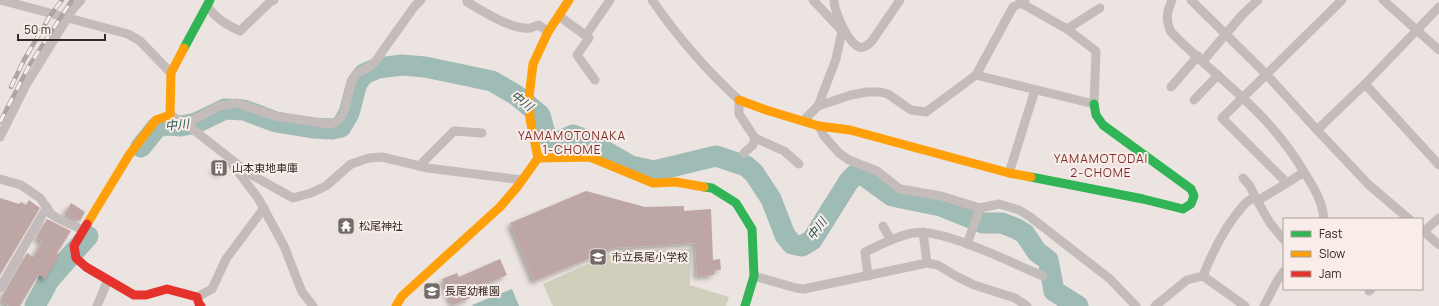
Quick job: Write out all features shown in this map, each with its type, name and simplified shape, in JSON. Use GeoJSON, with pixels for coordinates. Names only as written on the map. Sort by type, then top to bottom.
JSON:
{"type":"FeatureCollection","features":[{"type":"Feature","properties":{"kind":"street"},"geometry":{"type":"LineString","coordinates":[[1,0],[128,34],[140,42],[171,72]]}},
{"type":"Feature","properties":{"kind":"street"},"geometry":{"type":"LineString","coordinates":[[0,137],[26,85],[81,0]]}},
{"type":"Feature","properties":{"kind":"street"},"geometry":{"type":"LineString","coordinates":[[208,3],[215,17],[227,26],[240,31],[270,2],[274,0]]}},
{"type":"Feature","properties":{"kind":"street"},"geometry":{"type":"LineString","coordinates":[[186,124],[219,106],[237,103],[275,116],[329,124],[340,120],[354,77],[359,71],[374,64],[414,7],[421,0]]}},
{"type":"Feature","properties":{"kind":"street"},"geometry":{"type":"LineString","coordinates":[[396,306],[402,296],[500,207],[538,158],[530,119],[529,97],[533,64],[548,32],[569,0]]}},
{"type":"Feature","properties":{"kind":"street"},"geometry":{"type":"LineString","coordinates":[[586,35],[610,0]]}},
{"type":"Feature","properties":{"kind":"street"},"geometry":{"type":"LineString","coordinates":[[652,0],[682,41],[738,100],[819,126],[850,130],[1009,173],[1143,199],[1183,209],[1192,204],[1194,199],[1191,189],[1103,125],[1096,115],[1094,104],[1096,51],[1067,29],[1024,2],[1013,7],[976,75],[926,112],[911,110],[888,94],[880,92],[851,95],[818,106]]}},
{"type":"Feature","properties":{"kind":"street"},"geometry":{"type":"LineString","coordinates":[[813,0],[858,47],[868,46],[900,0]]}},
{"type":"Feature","properties":{"kind":"street"},"geometry":{"type":"LineString","coordinates":[[803,121],[818,106],[836,59],[843,30],[836,13],[834,0]]}},
{"type":"Feature","properties":{"kind":"street"},"geometry":{"type":"LineString","coordinates":[[1172,0],[1167,12],[1166,20],[1168,26],[1175,36],[1242,97],[1279,135],[1320,199],[1324,218]]}},
{"type":"Feature","properties":{"kind":"street"},"geometry":{"type":"LineString","coordinates":[[1191,0],[1267,75],[1369,186],[1408,218]]}},
{"type":"Feature","properties":{"kind":"street"},"geometry":{"type":"LineString","coordinates":[[1171,87],[1226,35],[1258,0]]}},
{"type":"Feature","properties":{"kind":"street"},"geometry":{"type":"LineString","coordinates":[[1287,183],[1222,118],[1342,0]]}},
{"type":"Feature","properties":{"kind":"street"},"geometry":{"type":"LineString","coordinates":[[1383,0],[1439,50]]}},
{"type":"Feature","properties":{"kind":"street"},"geometry":{"type":"LineString","coordinates":[[467,2],[498,19],[519,27],[530,28],[539,25],[548,32]]}},
{"type":"Feature","properties":{"kind":"street"},"geometry":{"type":"LineString","coordinates":[[170,115],[171,72],[208,3]]}},
{"type":"Feature","properties":{"kind":"street"},"geometry":{"type":"LineString","coordinates":[[1317,130],[1365,84],[1439,7]]}},
{"type":"Feature","properties":{"kind":"street"},"geometry":{"type":"LineString","coordinates":[[1067,29],[1100,8]]}},
{"type":"Feature","properties":{"kind":"street"},"geometry":{"type":"LineString","coordinates":[[558,16],[589,38],[577,56],[595,80]]}},
{"type":"Feature","properties":{"kind":"street"},"geometry":{"type":"LineString","coordinates":[[976,75],[1094,104]]}},
{"type":"Feature","properties":{"kind":"street"},"geometry":{"type":"LineString","coordinates":[[1194,100],[1218,75]]}},
{"type":"Feature","properties":{"kind":"street"},"geometry":{"type":"LineString","coordinates":[[1365,84],[1439,165]]}},
{"type":"Feature","properties":{"kind":"street"},"geometry":{"type":"LineString","coordinates":[[1009,173],[1035,90]]}},
{"type":"Feature","properties":{"kind":"street"},"geometry":{"type":"LineString","coordinates":[[738,100],[739,114],[755,138],[784,151],[799,164]]}},
{"type":"Feature","properties":{"kind":"street"},"geometry":{"type":"LineString","coordinates":[[264,208],[226,259],[212,289],[197,297],[165,289],[143,296],[133,295],[77,262],[74,254],[74,246],[129,156],[156,120],[170,115],[186,124],[250,174],[293,198],[311,193],[326,186],[351,164],[368,158],[382,157],[419,166],[522,180]]}},
{"type":"Feature","properties":{"kind":"street"},"geometry":{"type":"LineString","coordinates":[[819,126],[824,136],[839,153],[849,160],[877,171],[900,189],[941,196],[980,208],[999,204],[1019,210],[1029,216],[1110,279],[1136,306]]}},
{"type":"Feature","properties":{"kind":"street"},"geometry":{"type":"LineString","coordinates":[[419,166],[454,131],[482,133]]}},
{"type":"Feature","properties":{"kind":"street"},"geometry":{"type":"LineString","coordinates":[[744,153],[753,145],[755,138]]}},
{"type":"Feature","properties":{"kind":"street"},"geometry":{"type":"LineString","coordinates":[[224,154],[264,208],[284,246],[302,292],[313,306]]}},
{"type":"Feature","properties":{"kind":"street"},"geometry":{"type":"LineString","coordinates":[[538,158],[590,157],[653,184],[676,182],[712,188],[736,202],[752,229],[754,276],[745,306]]}},
{"type":"Feature","properties":{"kind":"street"},"geometry":{"type":"LineString","coordinates":[[1155,306],[1187,280],[1202,276],[1233,218],[1244,204],[1287,183],[1304,172]]}},
{"type":"Feature","properties":{"kind":"street"},"geometry":{"type":"LineString","coordinates":[[1243,178],[1250,186],[1270,223],[1283,239]]}},
{"type":"Feature","properties":{"kind":"street"},"geometry":{"type":"LineString","coordinates":[[0,179],[20,186],[40,198],[51,214],[83,230]]}},
{"type":"Feature","properties":{"kind":"street"},"geometry":{"type":"LineString","coordinates":[[0,288],[47,207]]}},
{"type":"Feature","properties":{"kind":"street"},"geometry":{"type":"LineString","coordinates":[[967,244],[980,208]]}},
{"type":"Feature","properties":{"kind":"street"},"geometry":{"type":"LineString","coordinates":[[1439,218],[1423,232],[1439,245]]}},
{"type":"Feature","properties":{"kind":"street"},"geometry":{"type":"LineString","coordinates":[[882,226],[891,240]]}},
{"type":"Feature","properties":{"kind":"street"},"geometry":{"type":"LineString","coordinates":[[868,276],[865,252],[891,240],[912,233],[923,232],[935,234],[967,244],[1042,276]]}},
{"type":"Feature","properties":{"kind":"street"},"geometry":{"type":"LineString","coordinates":[[923,232],[927,263]]}},
{"type":"Feature","properties":{"kind":"street"},"geometry":{"type":"LineString","coordinates":[[754,276],[804,289],[927,263],[938,265],[974,285],[1015,298],[1027,306]]}},
{"type":"Feature","properties":{"kind":"street"},"geometry":{"type":"LineString","coordinates":[[1264,306],[1283,272]]}},
{"type":"Feature","properties":{"kind":"street"},"geometry":{"type":"LineString","coordinates":[[1202,276],[1245,306]]}},
{"type":"Feature","properties":{"kind":"street"},"geometry":{"type":"LineString","coordinates":[[97,306],[108,280]]}},
{"type":"Feature","properties":{"kind":"street"},"geometry":{"type":"LineString","coordinates":[[197,297],[201,306]]}},
{"type":"Feature","properties":{"kind":"green space"},"geometry":{"type":"Polygon","coordinates":[[[691,249],[690,285],[729,297],[726,306],[553,306],[543,284],[617,251],[691,249]]]}},
{"type":"Feature","properties":{"kind":"water"},"geometry":{"type":"Polygon","coordinates":[[[512,289],[519,306],[472,305],[512,289]]]}},
{"type":"Feature","properties":{"kind":"building","name":"山本東地車庫"},"geometry":{"type":"Polygon","coordinates":[[[219,162],[226,167],[220,175],[213,170],[219,162]]]}},
{"type":"Feature","properties":{"kind":"building"},"geometry":{"type":"Polygon","coordinates":[[[586,191],[645,207],[684,206],[684,211],[711,209],[713,260],[720,259],[721,270],[714,270],[714,275],[697,276],[695,243],[615,248],[534,281],[510,223],[586,191]]]}},
{"type":"Feature","properties":{"kind":"building"},"geometry":{"type":"Polygon","coordinates":[[[0,198],[19,204],[21,202],[26,205],[29,200],[40,208],[0,275],[0,198]]]}},
{"type":"Feature","properties":{"kind":"building"},"geometry":{"type":"Polygon","coordinates":[[[71,203],[85,212],[80,221],[64,215],[71,203]]]}},
{"type":"Feature","properties":{"kind":"building"},"geometry":{"type":"Polygon","coordinates":[[[47,219],[71,231],[57,253],[60,255],[45,279],[39,274],[20,306],[9,306],[0,300],[27,253],[33,257],[42,241],[36,238],[47,219]]]}},
{"type":"Feature","properties":{"kind":"building"},"geometry":{"type":"Polygon","coordinates":[[[500,259],[507,275],[468,292],[470,298],[453,305],[442,279],[457,273],[459,277],[500,259]]]}},
{"type":"Feature","properties":{"kind":"waterway","name":"中川"},"geometry":{"type":"LineString","coordinates":[[141,147],[157,127],[168,125],[181,126],[196,123],[225,109],[244,110],[276,122],[313,128],[332,129],[341,127],[349,113],[357,83],[364,74],[378,68],[402,65],[425,67],[492,81],[516,95],[540,115],[545,133],[551,140],[558,142],[573,135],[595,143],[605,151],[631,166],[654,171],[716,156],[746,166],[754,173],[771,199],[785,235],[792,244],[802,246],[812,240],[849,181],[856,174],[863,175],[892,196],[941,206],[983,223],[1002,223],[1025,234],[1037,252],[1048,260],[1054,291],[1078,306]]}},
{"type":"Feature","properties":{"kind":"waterway","name":"中川"},"geometry":{"type":"LineString","coordinates":[[35,306],[49,280],[88,236]]}},
{"type":"Feature","properties":{"kind":"railway"},"geometry":{"type":"LineString","coordinates":[[11,87],[24,60],[50,16],[62,0]]}},
{"type":"Feature","properties":{"kind":"railway"},"geometry":{"type":"LineString","coordinates":[[0,122],[29,66],[72,0]]}},
{"type":"Feature","properties":{"kind":"traffic: fast"},"geometry":{"type":"LineString","coordinates":[[184,48],[210,0]]}},
{"type":"Feature","properties":{"kind":"traffic: fast"},"geometry":{"type":"LineString","coordinates":[[1031,177],[1143,199],[1183,209],[1191,204],[1194,196],[1191,189],[1103,125],[1096,115],[1094,104]]}},
{"type":"Feature","properties":{"kind":"traffic: fast"},"geometry":{"type":"LineString","coordinates":[[704,187],[712,188],[736,203],[752,229],[754,276],[745,306]]}},
{"type":"Feature","properties":{"kind":"traffic: slow"},"geometry":{"type":"LineString","coordinates":[[569,0],[548,32],[533,64],[529,97],[530,119],[538,158],[590,157],[653,183],[676,182],[704,187]]}},
{"type":"Feature","properties":{"kind":"traffic: slow"},"geometry":{"type":"LineString","coordinates":[[87,224],[129,155],[156,120],[170,115],[171,73],[184,48]]}},
{"type":"Feature","properties":{"kind":"traffic: slow"},"geometry":{"type":"LineString","coordinates":[[739,100],[819,126],[850,130],[1009,173],[1031,177]]}},
{"type":"Feature","properties":{"kind":"traffic: slow"},"geometry":{"type":"LineString","coordinates":[[396,306],[402,296],[500,207],[518,186],[538,158]]}},
{"type":"Feature","properties":{"kind":"traffic: jam"},"geometry":{"type":"LineString","coordinates":[[87,224],[74,246],[76,258],[86,267],[134,295],[146,295],[167,289],[197,297],[201,306]]}},
{"type":"Feature","properties":{"kind":"place","name":"山本東地車庫"},"geometry":{"type":"Point","coordinates":[219,168]}},
{"type":"Feature","properties":{"kind":"place","name":"松尾神社"},"geometry":{"type":"Point","coordinates":[346,226]}},
{"type":"Feature","properties":{"kind":"place","name":"市立長尾小学校"},"geometry":{"type":"Point","coordinates":[598,257]}},
{"type":"Feature","properties":{"kind":"place","name":"長尾幼稚園"},"geometry":{"type":"Point","coordinates":[432,291]}},
{"type":"Feature","properties":{"kind":"district","name":"YAMAMOTONAKA 1-CHOME"},"geometry":{"type":"Point","coordinates":[572,143]}},
{"type":"Feature","properties":{"kind":"district","name":"YAMAMOTODAI 2-CHOME"},"geometry":{"type":"Point","coordinates":[1101,166]}}]}
